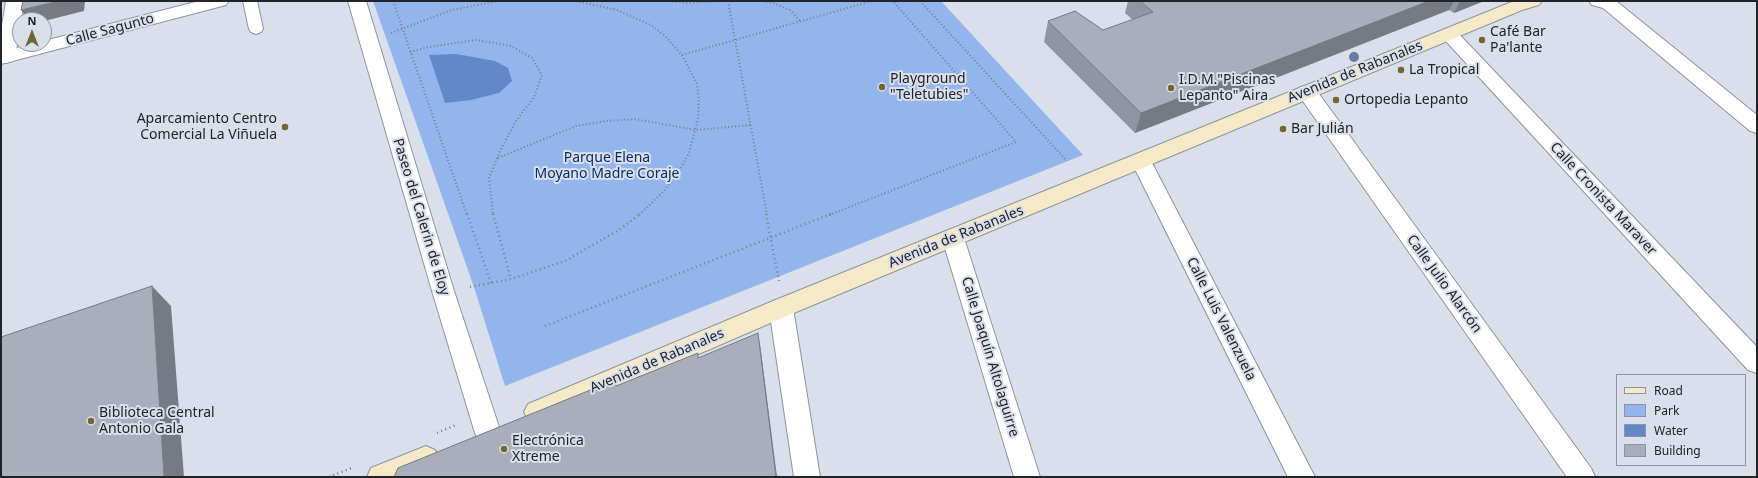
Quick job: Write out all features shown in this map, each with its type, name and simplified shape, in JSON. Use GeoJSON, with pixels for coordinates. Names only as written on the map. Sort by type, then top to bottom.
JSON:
{"type":"FeatureCollection","features":[{"type":"Feature","properties":{"kind":"main road","name":"Avenida de Rabanales"},"geometry":{"type":"LineString","coordinates":[[467,442],[514,422],[781,298],[953,238],[1449,34],[1519,3]]}},
{"type":"Feature","properties":{"kind":"main road"},"geometry":{"type":"LineString","coordinates":[[387,476],[446,450]]}},
{"type":"Feature","properties":{"kind":"street"},"geometry":{"type":"LineString","coordinates":[[4,58],[15,1]]}},
{"type":"Feature","properties":{"kind":"street","name":"Paseo del Calerin de Eloy"},"geometry":{"type":"LineString","coordinates":[[357,1],[443,291],[488,433]]}},
{"type":"Feature","properties":{"kind":"street","name":"Calle Sagunto"},"geometry":{"type":"LineString","coordinates":[[4,58],[211,2]]}},
{"type":"Feature","properties":{"kind":"street"},"geometry":{"type":"LineString","coordinates":[[1607,2],[1757,126]]}},
{"type":"Feature","properties":{"kind":"street","name":"Calle Cronista Maraver"},"geometry":{"type":"LineString","coordinates":[[1449,34],[1757,363]]}},
{"type":"Feature","properties":{"kind":"street","name":"Calle Julio Alarcón"},"geometry":{"type":"LineString","coordinates":[[1306,92],[1582,477]]}},
{"type":"Feature","properties":{"kind":"street","name":"Calle Luis Valenzuela"},"geometry":{"type":"LineString","coordinates":[[1141,161],[1302,477]]}},
{"type":"Feature","properties":{"kind":"street","name":"Calle Joaquín Altolaguirre"},"geometry":{"type":"LineString","coordinates":[[953,238],[1027,477]]}},
{"type":"Feature","properties":{"kind":"street"},"geometry":{"type":"LineString","coordinates":[[781,298],[807,477]]}},
{"type":"Feature","properties":{"kind":"lane"},"geometry":{"type":"LineString","coordinates":[[250,1],[256,29]]}},
{"type":"Feature","properties":{"kind":"path"},"geometry":{"type":"LineString","coordinates":[[393,1],[491,283]]}},
{"type":"Feature","properties":{"kind":"path"},"geometry":{"type":"LineString","coordinates":[[368,42],[452,10],[498,1]]}},
{"type":"Feature","properties":{"kind":"path"},"geometry":{"type":"LineString","coordinates":[[443,291],[511,279],[564,261],[619,230],[641,213],[677,175],[689,154],[696,130],[699,100],[697,84],[682,55],[664,35],[651,25],[617,10],[576,1]]}},
{"type":"Feature","properties":{"kind":"path"},"geometry":{"type":"LineString","coordinates":[[669,1],[685,3],[718,1]]}},
{"type":"Feature","properties":{"kind":"path"},"geometry":{"type":"LineString","coordinates":[[728,1],[781,298]]}},
{"type":"Feature","properties":{"kind":"path"},"geometry":{"type":"LineString","coordinates":[[763,1],[773,3],[790,10],[800,22]]}},
{"type":"Feature","properties":{"kind":"path"},"geometry":{"type":"LineString","coordinates":[[682,55],[872,1]]}},
{"type":"Feature","properties":{"kind":"path"},"geometry":{"type":"LineString","coordinates":[[545,326],[1016,142],[893,1]]}},
{"type":"Feature","properties":{"kind":"path"},"geometry":{"type":"LineString","coordinates":[[920,1],[1067,161]]}},
{"type":"Feature","properties":{"kind":"path"},"geometry":{"type":"LineString","coordinates":[[410,52],[428,47],[476,40],[511,46],[532,58],[542,75],[534,97],[516,122],[497,158],[489,178],[493,213],[511,279]]}},
{"type":"Feature","properties":{"kind":"path"},"geometry":{"type":"LineString","coordinates":[[497,158],[576,126],[606,121],[634,119],[696,130],[750,125]]}},
{"type":"Feature","properties":{"kind":"green space","name":"Parque Elena Moyano Madre Coraje"},"geometry":{"type":"Polygon","coordinates":[[[373,1],[941,1],[1083,155],[505,386],[474,287],[373,1]]]}},
{"type":"Feature","properties":{"kind":"water"},"geometry":{"type":"Polygon","coordinates":[[[456,54],[495,61],[508,68],[512,81],[499,93],[471,100],[445,103],[429,55],[456,54]]]}},
{"type":"Feature","properties":{"kind":"building"},"geometry":{"type":"Polygon","coordinates":[[[23,1],[59,1],[21,10],[23,1]]]}},
{"type":"Feature","properties":{"kind":"building","name":"I.D.M.\"Piscinas Lepanto\" Aira"},"geometry":{"type":"Polygon","coordinates":[[[1140,1],[1429,1],[1141,113],[1048,21],[1075,11],[1103,30],[1153,12],[1140,1]]]}},
{"type":"Feature","properties":{"kind":"building","name":"Biblioteca Central Antonio Gala"},"geometry":{"type":"Polygon","coordinates":[[[152,286],[164,477],[1,477],[1,337],[152,286]]]}},
{"type":"Feature","properties":{"kind":"building"},"geometry":{"type":"Polygon","coordinates":[[[758,333],[776,477],[394,477],[398,468],[615,380],[616,386],[698,353],[698,358],[758,333]]]}},
{"type":"Feature","properties":{"kind":"place","name":"Café Bar Pa'lante"},"geometry":{"type":"Point","coordinates":[1482,40]}},
{"type":"Feature","properties":{"kind":"place","name":"La Tropical"},"geometry":{"type":"Point","coordinates":[1401,70]}},
{"type":"Feature","properties":{"kind":"place","name":"Playground \"Teletubies\""},"geometry":{"type":"Point","coordinates":[882,87]}},
{"type":"Feature","properties":{"kind":"place","name":"I.D.M.\"Piscinas Lepanto\" Aira"},"geometry":{"type":"Point","coordinates":[1171,88]}},
{"type":"Feature","properties":{"kind":"place","name":"Ortopedia Lepanto"},"geometry":{"type":"Point","coordinates":[1336,100]}},
{"type":"Feature","properties":{"kind":"place","name":"Aparcamiento Centro Comercial La Viñuela"},"geometry":{"type":"Point","coordinates":[285,127]}},
{"type":"Feature","properties":{"kind":"place","name":"Bar Julián"},"geometry":{"type":"Point","coordinates":[1283,129]}},
{"type":"Feature","properties":{"kind":"place","name":"Biblioteca Central Antonio Gala"},"geometry":{"type":"Point","coordinates":[91,421]}},
{"type":"Feature","properties":{"kind":"place","name":"Electrónica Xtreme"},"geometry":{"type":"Point","coordinates":[504,449]}}]}
